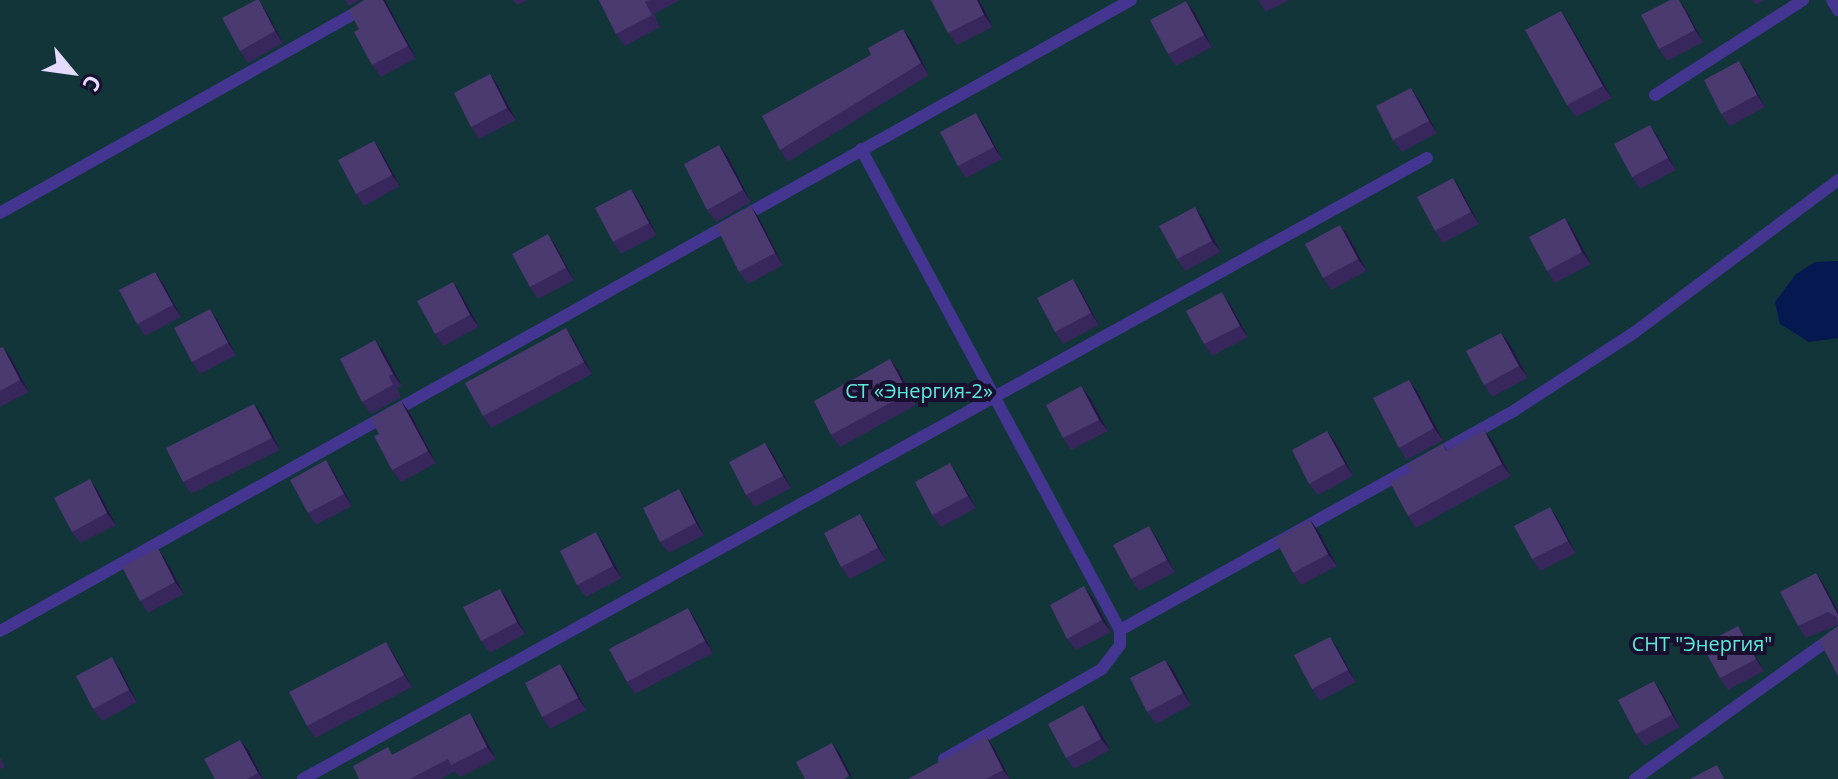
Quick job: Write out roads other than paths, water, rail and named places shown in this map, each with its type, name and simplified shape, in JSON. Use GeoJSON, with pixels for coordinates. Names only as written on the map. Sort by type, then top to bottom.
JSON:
{"type":"FeatureCollection","features":[{"type":"Feature","properties":{"kind":"lane"},"geometry":{"type":"LineString","coordinates":[[0,213],[378,0]]}},
{"type":"Feature","properties":{"kind":"lane"},"geometry":{"type":"LineString","coordinates":[[0,631],[1131,0]]}},
{"type":"Feature","properties":{"kind":"lane"},"geometry":{"type":"LineString","coordinates":[[1655,95],[1803,0]]}},
{"type":"Feature","properties":{"kind":"lane"},"geometry":{"type":"LineString","coordinates":[[1832,0],[1838,10]]}},
{"type":"Feature","properties":{"kind":"lane"},"geometry":{"type":"LineString","coordinates":[[861,149],[1120,630],[1120,645],[1102,669],[936,763]]}},
{"type":"Feature","properties":{"kind":"lane"},"geometry":{"type":"LineString","coordinates":[[303,779],[1427,158]]}},
{"type":"Feature","properties":{"kind":"lane"},"geometry":{"type":"LineString","coordinates":[[1120,630],[1515,410],[1635,332],[1838,180]]}},
{"type":"Feature","properties":{"kind":"lane"},"geometry":{"type":"LineString","coordinates":[[1635,779],[1838,633]]}},
{"type":"Feature","properties":{"kind":"park label","name":"СТ «Энергия-2»"},"geometry":{"type":"Point","coordinates":[919,390]}},
{"type":"Feature","properties":{"kind":"park label","name":"СНТ \"Энергия\""},"geometry":{"type":"Point","coordinates":[1702,643]}}]}
